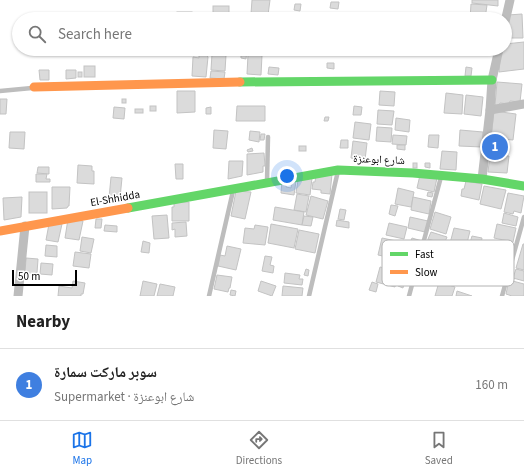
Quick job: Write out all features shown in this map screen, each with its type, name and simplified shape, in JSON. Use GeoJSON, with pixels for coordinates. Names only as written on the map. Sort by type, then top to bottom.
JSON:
{"type":"FeatureCollection","features":[{"type":"Feature","properties":{"kind":"street"},"geometry":{"type":"LineString","coordinates":[[507,12],[510,0]]}},
{"type":"Feature","properties":{"kind":"street"},"geometry":{"type":"LineString","coordinates":[[482,179],[492,80],[497,56]]}},
{"type":"Feature","properties":{"kind":"street"},"geometry":{"type":"LineString","coordinates":[[34,87],[184,83],[492,80]]}},
{"type":"Feature","properties":{"kind":"street"},"geometry":{"type":"LineString","coordinates":[[490,110],[524,104]]}},
{"type":"Feature","properties":{"kind":"street","name":"شارع ابوعنزة"},"geometry":{"type":"LineString","coordinates":[[234,189],[338,170],[413,173],[482,179],[524,186]]}},
{"type":"Feature","properties":{"kind":"street","name":"El-Shhidda"},"geometry":{"type":"LineString","coordinates":[[0,231],[234,189]]}},
{"type":"Feature","properties":{"kind":"street"},"geometry":{"type":"LineString","coordinates":[[18,296],[25,226]]}},
{"type":"Feature","properties":{"kind":"lane"},"geometry":{"type":"LineString","coordinates":[[0,91],[34,87]]}},
{"type":"Feature","properties":{"kind":"lane"},"geometry":{"type":"LineString","coordinates":[[267,182],[268,136]]}},
{"type":"Feature","properties":{"kind":"lane"},"geometry":{"type":"LineString","coordinates":[[309,296],[338,170]]}},
{"type":"Feature","properties":{"kind":"lane"},"geometry":{"type":"LineString","coordinates":[[424,240],[442,176]]}},
{"type":"Feature","properties":{"kind":"lane"},"geometry":{"type":"LineString","coordinates":[[209,296],[234,189]]}},
{"type":"Feature","properties":{"kind":"lane"},"geometry":{"type":"LineString","coordinates":[[514,253],[524,217]]}},
{"type":"Feature","properties":{"kind":"lane"},"geometry":{"type":"LineString","coordinates":[[409,296],[412,286]]}},
{"type":"Feature","properties":{"kind":"lane"},"geometry":{"type":"LineString","coordinates":[[502,296],[505,286]]}},
{"type":"Feature","properties":{"kind":"building"},"geometry":{"type":"Polygon","coordinates":[[[252,0],[270,0],[268,12],[251,12],[252,0]]]}},
{"type":"Feature","properties":{"kind":"building"},"geometry":{"type":"Polygon","coordinates":[[[472,0],[498,0],[498,6],[472,3],[472,0]]]}},
{"type":"Feature","properties":{"kind":"building"},"geometry":{"type":"Polygon","coordinates":[[[331,2],[339,2],[338,9],[330,8],[331,2]]]}},
{"type":"Feature","properties":{"kind":"building"},"geometry":{"type":"Polygon","coordinates":[[[295,4],[301,4],[300,11],[294,10],[295,4]]]}},
{"type":"Feature","properties":{"kind":"building"},"geometry":{"type":"Polygon","coordinates":[[[471,4],[487,5],[486,12],[470,12],[471,4]]]}},
{"type":"Feature","properties":{"kind":"building"},"geometry":{"type":"Polygon","coordinates":[[[213,6],[229,6],[229,12],[213,12],[213,6]]]}},
{"type":"Feature","properties":{"kind":"building"},"geometry":{"type":"Polygon","coordinates":[[[522,14],[523,38],[512,38],[512,15],[522,14]]]}},
{"type":"Feature","properties":{"kind":"building"},"geometry":{"type":"Polygon","coordinates":[[[524,42],[524,69],[499,72],[500,56],[512,56],[512,43],[524,42]]]}},
{"type":"Feature","properties":{"kind":"building"},"geometry":{"type":"Polygon","coordinates":[[[199,56],[208,57],[206,77],[192,76],[193,57],[199,58],[199,56]]]}},
{"type":"Feature","properties":{"kind":"building"},"geometry":{"type":"Polygon","coordinates":[[[212,56],[226,56],[225,71],[211,70],[212,56]]]}},
{"type":"Feature","properties":{"kind":"building"},"geometry":{"type":"Polygon","coordinates":[[[241,56],[246,56],[246,59],[241,58],[241,56]]]}},
{"type":"Feature","properties":{"kind":"building"},"geometry":{"type":"Polygon","coordinates":[[[248,56],[262,56],[261,75],[247,74],[248,56]]]}},
{"type":"Feature","properties":{"kind":"building"},"geometry":{"type":"Polygon","coordinates":[[[327,63],[334,63],[334,69],[327,68],[327,63]]]}},
{"type":"Feature","properties":{"kind":"building"},"geometry":{"type":"Polygon","coordinates":[[[84,66],[95,66],[95,77],[84,77],[84,66]]]}},
{"type":"Feature","properties":{"kind":"building"},"geometry":{"type":"Polygon","coordinates":[[[269,67],[279,68],[278,75],[268,74],[269,67]]]}},
{"type":"Feature","properties":{"kind":"building"},"geometry":{"type":"Polygon","coordinates":[[[466,67],[472,68],[471,76],[465,76],[466,67]]]}},
{"type":"Feature","properties":{"kind":"building"},"geometry":{"type":"Polygon","coordinates":[[[39,70],[49,70],[49,80],[40,80],[39,70]]]}},
{"type":"Feature","properties":{"kind":"building"},"geometry":{"type":"Polygon","coordinates":[[[66,70],[76,70],[76,78],[66,79],[66,70]]]}},
{"type":"Feature","properties":{"kind":"building"},"geometry":{"type":"Polygon","coordinates":[[[211,71],[225,72],[224,79],[210,78],[211,71]]]}},
{"type":"Feature","properties":{"kind":"building"},"geometry":{"type":"Polygon","coordinates":[[[78,72],[82,72],[82,77],[78,77],[78,72]]]}},
{"type":"Feature","properties":{"kind":"building"},"geometry":{"type":"Polygon","coordinates":[[[497,82],[522,84],[520,102],[510,101],[509,104],[500,103],[499,106],[495,105],[497,82]]]}},
{"type":"Feature","properties":{"kind":"building"},"geometry":{"type":"Polygon","coordinates":[[[177,91],[195,91],[195,112],[177,113],[177,91]]]}},
{"type":"Feature","properties":{"kind":"building"},"geometry":{"type":"Polygon","coordinates":[[[380,91],[395,92],[394,106],[379,105],[380,91]]]}},
{"type":"Feature","properties":{"kind":"building"},"geometry":{"type":"Polygon","coordinates":[[[446,93],[463,95],[462,114],[444,113],[446,93]]]}},
{"type":"Feature","properties":{"kind":"building"},"geometry":{"type":"Polygon","coordinates":[[[466,95],[483,97],[481,116],[464,114],[466,95]]]}},
{"type":"Feature","properties":{"kind":"building"},"geometry":{"type":"Polygon","coordinates":[[[0,99],[7,99],[6,114],[0,114],[0,99]]]}},
{"type":"Feature","properties":{"kind":"building"},"geometry":{"type":"Polygon","coordinates":[[[122,99],[126,99],[126,103],[122,103],[122,99]]]}},
{"type":"Feature","properties":{"kind":"building"},"geometry":{"type":"Polygon","coordinates":[[[150,106],[156,106],[156,111],[150,111],[150,106]]]}},
{"type":"Feature","properties":{"kind":"building"},"geometry":{"type":"Polygon","coordinates":[[[237,106],[265,106],[265,121],[236,121],[237,106]]]}},
{"type":"Feature","properties":{"kind":"building"},"geometry":{"type":"Polygon","coordinates":[[[354,106],[362,107],[361,115],[353,115],[354,106]]]}},
{"type":"Feature","properties":{"kind":"building"},"geometry":{"type":"Polygon","coordinates":[[[114,107],[125,108],[124,119],[113,118],[114,107]]]}},
{"type":"Feature","properties":{"kind":"building"},"geometry":{"type":"Polygon","coordinates":[[[211,107],[211,114],[206,114],[206,108],[211,107]]]}},
{"type":"Feature","properties":{"kind":"building"},"geometry":{"type":"Polygon","coordinates":[[[135,109],[143,109],[143,113],[135,113],[135,109]]]}},
{"type":"Feature","properties":{"kind":"building"},"geometry":{"type":"Polygon","coordinates":[[[378,110],[394,111],[392,125],[377,124],[378,110]]]}},
{"type":"Feature","properties":{"kind":"building"},"geometry":{"type":"Polygon","coordinates":[[[494,111],[516,114],[513,140],[491,138],[494,111]]]}},
{"type":"Feature","properties":{"kind":"building"},"geometry":{"type":"Polygon","coordinates":[[[325,117],[329,117],[328,121],[324,121],[325,117]]]}},
{"type":"Feature","properties":{"kind":"building"},"geometry":{"type":"Polygon","coordinates":[[[396,118],[410,120],[409,132],[395,130],[396,118]]]}},
{"type":"Feature","properties":{"kind":"building"},"geometry":{"type":"Polygon","coordinates":[[[355,122],[371,124],[369,140],[353,138],[355,122]]]}},
{"type":"Feature","properties":{"kind":"building"},"geometry":{"type":"Polygon","coordinates":[[[377,127],[392,128],[391,142],[376,141],[377,127]]]}},
{"type":"Feature","properties":{"kind":"building"},"geometry":{"type":"Polygon","coordinates":[[[214,130],[228,131],[226,149],[213,148],[214,130]]]}},
{"type":"Feature","properties":{"kind":"building"},"geometry":{"type":"Polygon","coordinates":[[[460,130],[483,132],[482,147],[459,146],[460,130]]]}},
{"type":"Feature","properties":{"kind":"building"},"geometry":{"type":"Polygon","coordinates":[[[250,131],[260,132],[259,142],[249,140],[250,131]]]}},
{"type":"Feature","properties":{"kind":"building"},"geometry":{"type":"Polygon","coordinates":[[[10,132],[25,132],[24,149],[9,148],[10,132]]]}},
{"type":"Feature","properties":{"kind":"building"},"geometry":{"type":"Polygon","coordinates":[[[261,134],[265,134],[264,140],[260,140],[261,134]]]}},
{"type":"Feature","properties":{"kind":"building"},"geometry":{"type":"Polygon","coordinates":[[[393,135],[407,136],[406,145],[392,144],[393,135]]]}},
{"type":"Feature","properties":{"kind":"building"},"geometry":{"type":"Polygon","coordinates":[[[429,135],[439,135],[438,148],[428,147],[429,135]]]}},
{"type":"Feature","properties":{"kind":"building"},"geometry":{"type":"Polygon","coordinates":[[[341,140],[348,140],[348,148],[340,148],[341,140]]]}},
{"type":"Feature","properties":{"kind":"building"},"geometry":{"type":"Polygon","coordinates":[[[353,141],[367,143],[365,160],[351,158],[353,141]]]}},
{"type":"Feature","properties":{"kind":"building"},"geometry":{"type":"Polygon","coordinates":[[[397,145],[405,145],[405,150],[397,149],[397,145]]]}},
{"type":"Feature","properties":{"kind":"building"},"geometry":{"type":"Polygon","coordinates":[[[299,146],[306,146],[306,151],[299,151],[299,146]]]}},
{"type":"Feature","properties":{"kind":"building"},"geometry":{"type":"Polygon","coordinates":[[[252,148],[253,151],[248,152],[247,150],[252,148]]]}},
{"type":"Feature","properties":{"kind":"building"},"geometry":{"type":"Polygon","coordinates":[[[442,151],[457,152],[456,170],[440,169],[442,151]]]}},
{"type":"Feature","properties":{"kind":"building"},"geometry":{"type":"Polygon","coordinates":[[[264,153],[265,166],[263,166],[263,172],[247,175],[247,154],[264,153]]]}},
{"type":"Feature","properties":{"kind":"building"},"geometry":{"type":"Polygon","coordinates":[[[490,155],[509,156],[507,173],[488,172],[490,155]]]}},
{"type":"Feature","properties":{"kind":"building"},"geometry":{"type":"Polygon","coordinates":[[[229,161],[243,161],[242,176],[228,179],[229,161]]]}},
{"type":"Feature","properties":{"kind":"building"},"geometry":{"type":"Polygon","coordinates":[[[413,163],[417,163],[417,168],[413,168],[413,163]]]}},
{"type":"Feature","properties":{"kind":"building"},"geometry":{"type":"Polygon","coordinates":[[[425,163],[430,163],[430,168],[425,167],[425,163]]]}},
{"type":"Feature","properties":{"kind":"building"},"geometry":{"type":"Polygon","coordinates":[[[175,164],[183,164],[183,179],[176,179],[175,164]]]}},
{"type":"Feature","properties":{"kind":"building"},"geometry":{"type":"Polygon","coordinates":[[[78,165],[92,166],[92,171],[94,171],[94,184],[77,183],[78,165]]]}},
{"type":"Feature","properties":{"kind":"building"},"geometry":{"type":"Polygon","coordinates":[[[38,167],[49,167],[49,174],[37,173],[38,167]]]}},
{"type":"Feature","properties":{"kind":"building"},"geometry":{"type":"Polygon","coordinates":[[[36,174],[47,174],[46,179],[50,179],[50,182],[36,182],[36,174]]]}},
{"type":"Feature","properties":{"kind":"building"},"geometry":{"type":"Polygon","coordinates":[[[316,174],[332,174],[330,194],[321,193],[321,190],[312,189],[316,174]]]}},
{"type":"Feature","properties":{"kind":"building"},"geometry":{"type":"Polygon","coordinates":[[[420,175],[437,178],[434,192],[417,188],[420,175]]]}},
{"type":"Feature","properties":{"kind":"building"},"geometry":{"type":"Polygon","coordinates":[[[111,177],[122,178],[120,198],[109,198],[111,177]]]}},
{"type":"Feature","properties":{"kind":"building"},"geometry":{"type":"Polygon","coordinates":[[[312,178],[310,195],[296,193],[298,180],[312,178]]]}},
{"type":"Feature","properties":{"kind":"building"},"geometry":{"type":"Polygon","coordinates":[[[282,180],[287,181],[286,187],[291,188],[292,180],[296,181],[294,195],[281,193],[282,180]]]}},
{"type":"Feature","properties":{"kind":"building"},"geometry":{"type":"Polygon","coordinates":[[[466,181],[482,184],[479,200],[461,196],[462,189],[464,189],[466,181]]]}},
{"type":"Feature","properties":{"kind":"building"},"geometry":{"type":"Polygon","coordinates":[[[484,186],[506,190],[501,209],[480,204],[484,186]]]}},
{"type":"Feature","properties":{"kind":"building"},"geometry":{"type":"Polygon","coordinates":[[[52,187],[70,187],[69,206],[67,208],[52,209],[52,187]]]}},
{"type":"Feature","properties":{"kind":"building"},"geometry":{"type":"Polygon","coordinates":[[[398,188],[414,192],[411,207],[395,204],[398,188]]]}},
{"type":"Feature","properties":{"kind":"building"},"geometry":{"type":"Polygon","coordinates":[[[236,191],[251,192],[245,219],[231,216],[236,191]]]}},
{"type":"Feature","properties":{"kind":"building"},"geometry":{"type":"Polygon","coordinates":[[[29,192],[47,192],[47,213],[29,213],[29,192]]]}},
{"type":"Feature","properties":{"kind":"building"},"geometry":{"type":"Polygon","coordinates":[[[428,192],[433,193],[432,197],[427,196],[428,192]]]}},
{"type":"Feature","properties":{"kind":"building"},"geometry":{"type":"Polygon","coordinates":[[[508,193],[524,196],[521,213],[514,211],[513,214],[504,212],[508,193]]]}},
{"type":"Feature","properties":{"kind":"building"},"geometry":{"type":"Polygon","coordinates":[[[297,194],[309,196],[306,212],[294,210],[297,194]]]}},
{"type":"Feature","properties":{"kind":"building"},"geometry":{"type":"Polygon","coordinates":[[[311,196],[328,201],[323,219],[306,215],[311,196]]]}},
{"type":"Feature","properties":{"kind":"building"},"geometry":{"type":"Polygon","coordinates":[[[22,197],[21,217],[4,220],[3,198],[22,197]]]}},
{"type":"Feature","properties":{"kind":"building"},"geometry":{"type":"Polygon","coordinates":[[[413,197],[431,201],[429,214],[411,210],[413,197]]]}},
{"type":"Feature","properties":{"kind":"building"},"geometry":{"type":"Polygon","coordinates":[[[174,202],[189,202],[189,221],[172,221],[172,207],[174,207],[174,202]]]}},
{"type":"Feature","properties":{"kind":"building"},"geometry":{"type":"Polygon","coordinates":[[[391,205],[398,206],[395,216],[389,214],[391,205]]]}},
{"type":"Feature","properties":{"kind":"building"},"geometry":{"type":"Polygon","coordinates":[[[275,207],[304,212],[302,225],[273,220],[275,207]]]}},
{"type":"Feature","properties":{"kind":"building"},"geometry":{"type":"Polygon","coordinates":[[[340,209],[346,210],[344,220],[338,219],[340,209]]]}},
{"type":"Feature","properties":{"kind":"building"},"geometry":{"type":"Polygon","coordinates":[[[435,212],[451,217],[446,234],[430,229],[435,212]]]}},
{"type":"Feature","properties":{"kind":"building"},"geometry":{"type":"Polygon","coordinates":[[[504,213],[518,217],[516,226],[502,223],[504,213]]]}},
{"type":"Feature","properties":{"kind":"building"},"geometry":{"type":"Polygon","coordinates":[[[167,215],[169,238],[154,239],[152,216],[167,215]]]}},
{"type":"Feature","properties":{"kind":"building"},"geometry":{"type":"Polygon","coordinates":[[[304,216],[313,217],[311,226],[302,225],[304,216]]]}},
{"type":"Feature","properties":{"kind":"building"},"geometry":{"type":"Polygon","coordinates":[[[410,217],[428,221],[425,232],[408,228],[410,217]]]}},
{"type":"Feature","properties":{"kind":"building"},"geometry":{"type":"Polygon","coordinates":[[[68,219],[83,221],[79,240],[65,238],[68,219]]]}},
{"type":"Feature","properties":{"kind":"building"},"geometry":{"type":"Polygon","coordinates":[[[96,219],[102,219],[101,228],[95,228],[96,219]]]}},
{"type":"Feature","properties":{"kind":"building"},"geometry":{"type":"Polygon","coordinates":[[[337,220],[349,222],[349,228],[336,226],[337,220]]]}},
{"type":"Feature","properties":{"kind":"building"},"geometry":{"type":"Polygon","coordinates":[[[186,222],[187,236],[175,237],[175,229],[172,230],[172,223],[186,222]]]}},
{"type":"Feature","properties":{"kind":"building"},"geometry":{"type":"Polygon","coordinates":[[[389,223],[407,227],[404,239],[386,235],[389,223]]]}},
{"type":"Feature","properties":{"kind":"building"},"geometry":{"type":"Polygon","coordinates":[[[49,224],[62,224],[58,242],[46,240],[49,224]]]}},
{"type":"Feature","properties":{"kind":"building"},"geometry":{"type":"Polygon","coordinates":[[[271,224],[298,229],[294,248],[268,243],[271,224]]]}},
{"type":"Feature","properties":{"kind":"building"},"geometry":{"type":"Polygon","coordinates":[[[497,224],[516,228],[513,240],[494,238],[497,224]]]}},
{"type":"Feature","properties":{"kind":"building"},"geometry":{"type":"Polygon","coordinates":[[[105,225],[117,226],[117,232],[104,231],[105,225]]]}},
{"type":"Feature","properties":{"kind":"building"},"geometry":{"type":"Polygon","coordinates":[[[255,225],[268,227],[265,245],[243,243],[245,228],[254,229],[255,225]]]}},
{"type":"Feature","properties":{"kind":"building"},"geometry":{"type":"Polygon","coordinates":[[[454,228],[470,231],[468,240],[451,240],[454,228]]]}},
{"type":"Feature","properties":{"kind":"building"},"geometry":{"type":"Polygon","coordinates":[[[299,230],[319,234],[315,253],[295,249],[299,230]]]}},
{"type":"Feature","properties":{"kind":"building"},"geometry":{"type":"Polygon","coordinates":[[[431,232],[447,237],[446,240],[428,239],[431,232]]]}},
{"type":"Feature","properties":{"kind":"building"},"geometry":{"type":"Polygon","coordinates":[[[472,236],[482,238],[482,240],[471,240],[472,236]]]}},
{"type":"Feature","properties":{"kind":"building"},"geometry":{"type":"Polygon","coordinates":[[[82,237],[94,239],[91,253],[80,251],[82,237]]]}},
{"type":"Feature","properties":{"kind":"building"},"geometry":{"type":"Polygon","coordinates":[[[382,238],[392,240],[382,240],[382,256],[378,255],[382,238]]]}},
{"type":"Feature","properties":{"kind":"building"},"geometry":{"type":"Polygon","coordinates":[[[143,241],[150,243],[149,253],[141,252],[143,241]]]}},
{"type":"Feature","properties":{"kind":"building"},"geometry":{"type":"Polygon","coordinates":[[[524,244],[524,270],[516,268],[524,244]]]}},
{"type":"Feature","properties":{"kind":"building"},"geometry":{"type":"Polygon","coordinates":[[[46,245],[57,246],[57,257],[45,256],[46,245]]]}},
{"type":"Feature","properties":{"kind":"building"},"geometry":{"type":"Polygon","coordinates":[[[227,246],[241,249],[236,270],[218,266],[220,255],[225,256],[227,246]]]}},
{"type":"Feature","properties":{"kind":"building"},"geometry":{"type":"Polygon","coordinates":[[[75,252],[91,254],[89,268],[73,266],[75,252]]]}},
{"type":"Feature","properties":{"kind":"building"},"geometry":{"type":"Polygon","coordinates":[[[265,256],[272,257],[270,265],[274,266],[273,273],[262,271],[265,256]]]}},
{"type":"Feature","properties":{"kind":"building"},"geometry":{"type":"Polygon","coordinates":[[[26,258],[38,259],[37,273],[25,273],[26,258]]]}},
{"type":"Feature","properties":{"kind":"building"},"geometry":{"type":"Polygon","coordinates":[[[41,263],[53,264],[52,275],[40,274],[41,263]]]}},
{"type":"Feature","properties":{"kind":"building"},"geometry":{"type":"Polygon","coordinates":[[[380,267],[382,267],[382,284],[376,282],[380,267]]]}},
{"type":"Feature","properties":{"kind":"building"},"geometry":{"type":"Polygon","coordinates":[[[306,269],[309,270],[308,276],[304,275],[306,269]]]}},
{"type":"Feature","properties":{"kind":"building"},"geometry":{"type":"Polygon","coordinates":[[[516,269],[524,271],[524,281],[514,278],[516,269]]]}},
{"type":"Feature","properties":{"kind":"building"},"geometry":{"type":"Polygon","coordinates":[[[285,273],[300,275],[299,279],[303,279],[302,285],[284,283],[285,273]]]}},
{"type":"Feature","properties":{"kind":"building"},"geometry":{"type":"Polygon","coordinates":[[[217,275],[232,277],[228,292],[214,289],[217,275]]]}},
{"type":"Feature","properties":{"kind":"building"},"geometry":{"type":"Polygon","coordinates":[[[73,281],[85,283],[83,294],[81,294],[81,296],[58,296],[59,286],[72,288],[73,281]]]}},
{"type":"Feature","properties":{"kind":"building"},"geometry":{"type":"Polygon","coordinates":[[[143,281],[157,284],[154,296],[140,296],[143,281]]]}},
{"type":"Feature","properties":{"kind":"building"},"geometry":{"type":"Polygon","coordinates":[[[261,281],[276,286],[272,296],[258,291],[261,281]]]}},
{"type":"Feature","properties":{"kind":"building"},"geometry":{"type":"Polygon","coordinates":[[[514,281],[524,284],[524,296],[512,296],[506,294],[508,286],[514,286],[514,281]]]}},
{"type":"Feature","properties":{"kind":"building"},"geometry":{"type":"Polygon","coordinates":[[[372,282],[378,284],[376,292],[369,290],[372,282]]]}},
{"type":"Feature","properties":{"kind":"building"},"geometry":{"type":"Polygon","coordinates":[[[160,284],[175,287],[173,296],[157,296],[160,284]]]}},
{"type":"Feature","properties":{"kind":"building"},"geometry":{"type":"Polygon","coordinates":[[[283,286],[303,288],[302,296],[282,296],[283,286]]]}},
{"type":"Feature","properties":{"kind":"building"},"geometry":{"type":"Polygon","coordinates":[[[438,286],[455,287],[452,296],[435,296],[438,286]]]}},
{"type":"Feature","properties":{"kind":"building"},"geometry":{"type":"Polygon","coordinates":[[[231,290],[236,291],[235,296],[230,295],[231,290]]]}},
{"type":"Feature","properties":{"kind":"building"},"geometry":{"type":"Polygon","coordinates":[[[457,291],[472,296],[456,296],[457,291]]]}},
{"type":"Feature","properties":{"kind":"traffic: fast"},"geometry":{"type":"LineString","coordinates":[[240,82],[492,80]]}},
{"type":"Feature","properties":{"kind":"traffic: fast"},"geometry":{"type":"LineString","coordinates":[[128,208],[338,170],[413,173],[482,179],[524,186]]}},
{"type":"Feature","properties":{"kind":"traffic: slow"},"geometry":{"type":"LineString","coordinates":[[34,87],[240,82]]}},
{"type":"Feature","properties":{"kind":"traffic: slow"},"geometry":{"type":"LineString","coordinates":[[0,231],[128,208]]}},
{"type":"Feature","properties":{"kind":"place","name":"سوبر ماركت سمارة"},"geometry":{"type":"Point","coordinates":[495,147]}}]}
